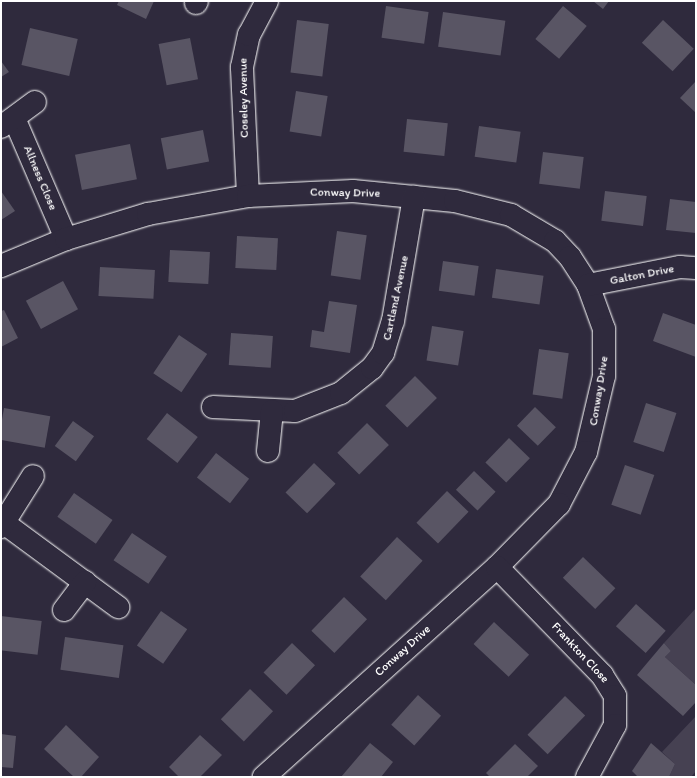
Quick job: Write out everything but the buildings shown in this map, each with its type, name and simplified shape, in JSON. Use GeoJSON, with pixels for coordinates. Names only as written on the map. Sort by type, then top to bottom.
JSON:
{"type":"FeatureCollection","features":[{"type":"Feature","properties":{"kind":"street","name":"Coseley Avenue"},"geometry":{"type":"LineString","coordinates":[[248,196],[242,67],[249,35],[263,2]]}},
{"type":"Feature","properties":{"kind":"street","name":"Allness Close"},"geometry":{"type":"LineString","coordinates":[[35,102],[8,122],[66,239]]}},
{"type":"Feature","properties":{"kind":"street","name":"Conway Drive"},"geometry":{"type":"LineString","coordinates":[[1,266],[66,239],[148,214],[248,196],[353,191],[456,201],[511,215],[555,241],[570,257],[588,285],[598,309],[606,348],[600,402],[586,452],[560,504],[497,567],[264,777]]}},
{"type":"Feature","properties":{"kind":"street","name":"Cartland Avenue"},"geometry":{"type":"LineString","coordinates":[[213,407],[295,411],[342,393],[372,368],[383,353],[398,300],[414,197]]}},
{"type":"Feature","properties":{"kind":"street","name":"Galton Drive"},"geometry":{"type":"LineString","coordinates":[[588,285],[680,267],[696,268]]}},
{"type":"Feature","properties":{"kind":"street"},"geometry":{"type":"LineString","coordinates":[[268,452],[272,411]]}},
{"type":"Feature","properties":{"kind":"street"},"geometry":{"type":"LineString","coordinates":[[33,476],[3,525],[118,607]]}},
{"type":"Feature","properties":{"kind":"street","name":"Frankton Close"},"geometry":{"type":"LineString","coordinates":[[497,567],[602,675],[615,696],[615,725],[587,777]]}},
{"type":"Feature","properties":{"kind":"street"},"geometry":{"type":"LineString","coordinates":[[64,610],[85,582]]}},
{"type":"Feature","properties":{"kind":"shaded area"},"geometry":{"type":"Polygon","coordinates":[[[696,608],[696,685],[665,657],[671,651],[664,643],[696,608]]]}},
{"type":"Feature","properties":{"kind":"shaded area"},"geometry":{"type":"Polygon","coordinates":[[[696,716],[696,771],[691,777],[669,777],[675,764],[662,752],[696,716]]]}}]}
